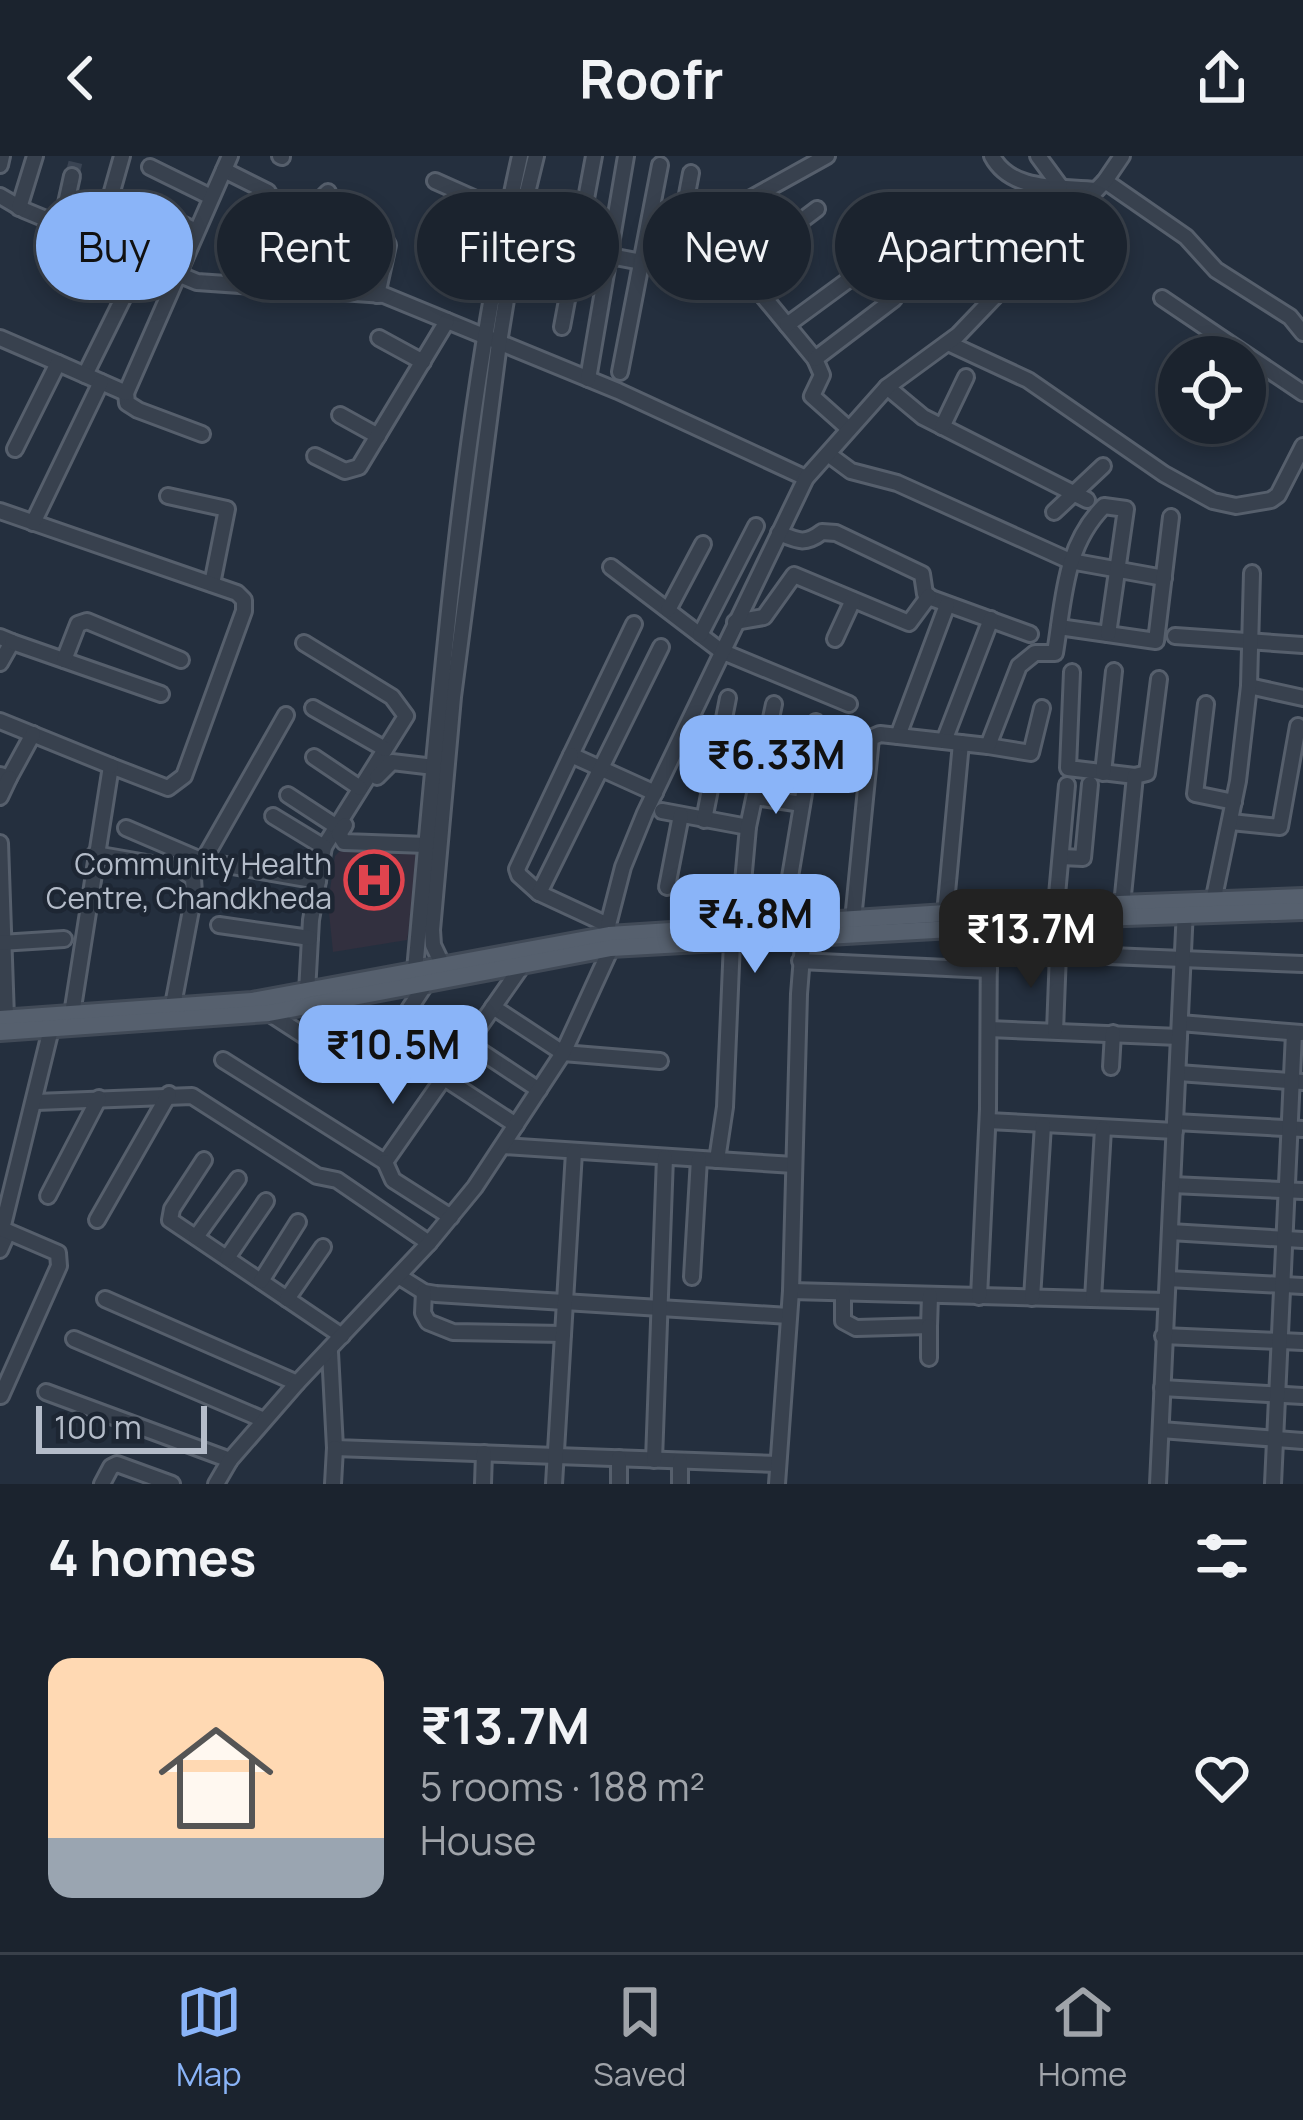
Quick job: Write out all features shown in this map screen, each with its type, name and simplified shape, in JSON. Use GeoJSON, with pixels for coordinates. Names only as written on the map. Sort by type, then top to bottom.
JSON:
{"type":"FeatureCollection","features":[{"type":"Feature","properties":{"kind":"main road"},"geometry":{"type":"LineString","coordinates":[[2,1023],[51,1029],[269,1013],[421,976],[443,966],[610,936],[989,927],[1303,897]]}},
{"type":"Feature","properties":{"kind":"main road"},"geometry":{"type":"LineString","coordinates":[[805,930],[853,920],[1057,906],[1303,911]]}},
{"type":"Feature","properties":{"kind":"main road"},"geometry":{"type":"LineString","coordinates":[[2,1023],[307,992],[524,963],[610,936]]}},
{"type":"Feature","properties":{"kind":"street"},"geometry":{"type":"LineString","coordinates":[[0,165],[2,156]]}},
{"type":"Feature","properties":{"kind":"street"},"geometry":{"type":"LineString","coordinates":[[20,208],[35,156]]}},
{"type":"Feature","properties":{"kind":"street"},"geometry":{"type":"LineString","coordinates":[[112,192],[122,156]]}},
{"type":"Feature","properties":{"kind":"street"},"geometry":{"type":"LineString","coordinates":[[512,192],[520,156]]}},
{"type":"Feature","properties":{"kind":"street"},"geometry":{"type":"LineString","coordinates":[[527,192],[536,156]]}},
{"type":"Feature","properties":{"kind":"street"},"geometry":{"type":"LineString","coordinates":[[587,192],[594,156]]}},
{"type":"Feature","properties":{"kind":"street"},"geometry":{"type":"LineString","coordinates":[[619,195],[626,156]]}},
{"type":"Feature","properties":{"kind":"street"},"geometry":{"type":"LineString","coordinates":[[762,192],[827,156]]}},
{"type":"Feature","properties":{"kind":"street"},"geometry":{"type":"LineString","coordinates":[[992,156],[1000,171],[1011,178],[1100,186],[1186,237],[1216,270],[1290,317],[1303,333]]}},
{"type":"Feature","properties":{"kind":"street"},"geometry":{"type":"LineString","coordinates":[[1038,156],[1060,186]]}},
{"type":"Feature","properties":{"kind":"street"},"geometry":{"type":"LineString","coordinates":[[216,1484],[230,1460],[297,1382],[400,1277],[451,1216],[563,1053],[610,936],[622,867],[806,478],[887,387],[948,343],[1100,186],[1122,156]]}},
{"type":"Feature","properties":{"kind":"street"},"geometry":{"type":"LineString","coordinates":[[193,238],[225,161],[268,192]]}},
{"type":"Feature","properties":{"kind":"street"},"geometry":{"type":"LineString","coordinates":[[620,372],[660,166]]}},
{"type":"Feature","properties":{"kind":"street"},"geometry":{"type":"LineString","coordinates":[[150,167],[212,197]]}},
{"type":"Feature","properties":{"kind":"street"},"geometry":{"type":"LineString","coordinates":[[687,192],[691,173]]}},
{"type":"Feature","properties":{"kind":"street"},"geometry":{"type":"LineString","coordinates":[[68,192],[72,176]]}},
{"type":"Feature","properties":{"kind":"street"},"geometry":{"type":"LineString","coordinates":[[435,181],[460,192]]}},
{"type":"Feature","properties":{"kind":"street"},"geometry":{"type":"LineString","coordinates":[[0,196],[36,215]]}},
{"type":"Feature","properties":{"kind":"street"},"geometry":{"type":"LineString","coordinates":[[817,209],[735,261],[815,359],[822,375],[812,397],[849,429]]}},
{"type":"Feature","properties":{"kind":"street"},"geometry":{"type":"LineString","coordinates":[[619,258],[642,262]]}},
{"type":"Feature","properties":{"kind":"street"},"geometry":{"type":"LineString","coordinates":[[787,325],[835,290]]}},
{"type":"Feature","properties":{"kind":"street"},"geometry":{"type":"LineString","coordinates":[[1162,298],[1303,394]]}},
{"type":"Feature","properties":{"kind":"street"},"geometry":{"type":"LineString","coordinates":[[86,375],[123,300]]}},
{"type":"Feature","properties":{"kind":"street"},"geometry":{"type":"LineString","coordinates":[[167,300],[126,393],[127,403],[202,434]]}},
{"type":"Feature","properties":{"kind":"street"},"geometry":{"type":"LineString","coordinates":[[390,300],[588,379],[806,478]]}},
{"type":"Feature","properties":{"kind":"street"},"geometry":{"type":"LineString","coordinates":[[269,1013],[357,1070],[369,1070],[421,976],[426,845],[490,300]]}},
{"type":"Feature","properties":{"kind":"street"},"geometry":{"type":"LineString","coordinates":[[443,966],[433,945],[433,902],[453,698],[506,300]]}},
{"type":"Feature","properties":{"kind":"street"},"geometry":{"type":"LineString","coordinates":[[562,327],[567,300]]}},
{"type":"Feature","properties":{"kind":"street"},"geometry":{"type":"LineString","coordinates":[[588,379],[601,300]]}},
{"type":"Feature","properties":{"kind":"street"},"geometry":{"type":"LineString","coordinates":[[815,359],[893,300]]}},
{"type":"Feature","properties":{"kind":"street"},"geometry":{"type":"LineString","coordinates":[[315,457],[354,471],[447,321]]}},
{"type":"Feature","properties":{"kind":"street"},"geometry":{"type":"LineString","coordinates":[[0,338],[126,393]]}},
{"type":"Feature","properties":{"kind":"street"},"geometry":{"type":"LineString","coordinates":[[379,338],[423,362]]}},
{"type":"Feature","properties":{"kind":"street"},"geometry":{"type":"LineString","coordinates":[[948,343],[1028,380],[1164,474],[1213,502],[1236,506],[1270,500],[1278,495],[1303,446]]}},
{"type":"Feature","properties":{"kind":"street"},"geometry":{"type":"LineString","coordinates":[[15,449],[58,363]]}},
{"type":"Feature","properties":{"kind":"street"},"geometry":{"type":"LineString","coordinates":[[942,427],[966,377]]}},
{"type":"Feature","properties":{"kind":"street"},"geometry":{"type":"LineString","coordinates":[[33,523],[101,382]]}},
{"type":"Feature","properties":{"kind":"street"},"geometry":{"type":"LineString","coordinates":[[887,387],[923,417],[1087,500]]}},
{"type":"Feature","properties":{"kind":"street"},"geometry":{"type":"LineString","coordinates":[[340,415],[378,436]]}},
{"type":"Feature","properties":{"kind":"street"},"geometry":{"type":"LineString","coordinates":[[828,454],[851,471],[898,483],[1070,561],[1164,578]]}},
{"type":"Feature","properties":{"kind":"street"},"geometry":{"type":"LineString","coordinates":[[1054,512],[1103,466]]}},
{"type":"Feature","properties":{"kind":"street"},"geometry":{"type":"LineString","coordinates":[[168,496],[227,509],[212,584]]}},
{"type":"Feature","properties":{"kind":"street"},"geometry":{"type":"LineString","coordinates":[[988,746],[1019,666],[1035,653],[1055,653],[1070,561],[1084,526],[1104,506],[1126,509],[1108,634]]}},
{"type":"Feature","properties":{"kind":"street"},"geometry":{"type":"LineString","coordinates":[[0,511],[237,593],[244,600],[184,776],[168,788],[0,721]]}},
{"type":"Feature","properties":{"kind":"street"},"geometry":{"type":"LineString","coordinates":[[1059,627],[1156,641],[1171,517]]}},
{"type":"Feature","properties":{"kind":"street"},"geometry":{"type":"LineString","coordinates":[[700,635],[756,526]]}},
{"type":"Feature","properties":{"kind":"street"},"geometry":{"type":"LineString","coordinates":[[779,533],[800,542],[822,532],[836,533],[922,574],[929,596],[1030,634]]}},
{"type":"Feature","properties":{"kind":"street"},"geometry":{"type":"LineString","coordinates":[[668,610],[703,544]]}},
{"type":"Feature","properties":{"kind":"street"},"geometry":{"type":"LineString","coordinates":[[611,567],[721,651],[849,704]]}},
{"type":"Feature","properties":{"kind":"street"},"geometry":{"type":"LineString","coordinates":[[1213,902],[1231,822],[1249,686],[1252,573]]}},
{"type":"Feature","properties":{"kind":"street"},"geometry":{"type":"LineString","coordinates":[[735,622],[764,617],[794,575],[909,623],[929,596]]}},
{"type":"Feature","properties":{"kind":"street"},"geometry":{"type":"LineString","coordinates":[[836,639],[853,600]]}},
{"type":"Feature","properties":{"kind":"street"},"geometry":{"type":"LineString","coordinates":[[898,736],[947,604]]}},
{"type":"Feature","properties":{"kind":"street"},"geometry":{"type":"LineString","coordinates":[[944,741],[991,620]]}},
{"type":"Feature","properties":{"kind":"street"},"geometry":{"type":"LineString","coordinates":[[64,660],[78,624],[87,621],[181,660]]}},
{"type":"Feature","properties":{"kind":"street"},"geometry":{"type":"LineString","coordinates":[[610,936],[539,893],[517,869],[634,624]]}},
{"type":"Feature","properties":{"kind":"street"},"geometry":{"type":"LineString","coordinates":[[1175,636],[1303,645]]}},
{"type":"Feature","properties":{"kind":"street"},"geometry":{"type":"LineString","coordinates":[[0,663],[6,639],[161,694]]}},
{"type":"Feature","properties":{"kind":"street"},"geometry":{"type":"LineString","coordinates":[[304,643],[392,697],[406,712],[324,847],[307,992]]}},
{"type":"Feature","properties":{"kind":"street"},"geometry":{"type":"LineString","coordinates":[[539,893],[662,647]]}},
{"type":"Feature","properties":{"kind":"street"},"geometry":{"type":"LineString","coordinates":[[1060,857],[1083,858],[1114,671]]}},
{"type":"Feature","properties":{"kind":"street"},"geometry":{"type":"LineString","coordinates":[[1072,672],[1068,768],[1097,778],[1147,773],[1159,679]]}},
{"type":"Feature","properties":{"kind":"street"},"geometry":{"type":"LineString","coordinates":[[1249,686],[1303,698]]}},
{"type":"Feature","properties":{"kind":"street"},"geometry":{"type":"LineString","coordinates":[[704,820],[728,698]]}},
{"type":"Feature","properties":{"kind":"street"},"geometry":{"type":"LineString","coordinates":[[717,1160],[748,827],[774,704]]}},
{"type":"Feature","properties":{"kind":"street"},"geometry":{"type":"LineString","coordinates":[[1206,704],[1194,790],[1201,798],[1234,802]]}},
{"type":"Feature","properties":{"kind":"street"},"geometry":{"type":"LineString","coordinates":[[313,707],[385,749]]}},
{"type":"Feature","properties":{"kind":"street"},"geometry":{"type":"LineString","coordinates":[[853,920],[871,738],[880,734],[1031,753],[1042,708]]}},
{"type":"Feature","properties":{"kind":"street"},"geometry":{"type":"LineString","coordinates":[[203,861],[286,715]]}},
{"type":"Feature","properties":{"kind":"street"},"geometry":{"type":"LineString","coordinates":[[788,889],[816,722]]}},
{"type":"Feature","properties":{"kind":"street"},"geometry":{"type":"LineString","coordinates":[[1231,822],[1280,827],[1298,726]]}},
{"type":"Feature","properties":{"kind":"street"},"geometry":{"type":"LineString","coordinates":[[0,797],[4,777],[33,734]]}},
{"type":"Feature","properties":{"kind":"street"},"geometry":{"type":"LineString","coordinates":[[945,914],[961,743]]}},
{"type":"Feature","properties":{"kind":"street"},"geometry":{"type":"LineString","coordinates":[[571,755],[655,793]]}},
{"type":"Feature","properties":{"kind":"street"},"geometry":{"type":"LineString","coordinates":[[314,757],[360,788]]}},
{"type":"Feature","properties":{"kind":"street"},"geometry":{"type":"LineString","coordinates":[[426,845],[351,843],[339,834],[385,765],[434,767]]}},
{"type":"Feature","properties":{"kind":"street"},"geometry":{"type":"LineString","coordinates":[[72,1014],[111,766]]}},
{"type":"Feature","properties":{"kind":"street"},"geometry":{"type":"LineString","coordinates":[[1122,905],[1135,776]]}},
{"type":"Feature","properties":{"kind":"street"},"geometry":{"type":"LineString","coordinates":[[1057,906],[1067,784]]}},
{"type":"Feature","properties":{"kind":"street"},"geometry":{"type":"LineString","coordinates":[[288,796],[337,827]]}},
{"type":"Feature","properties":{"kind":"street"},"geometry":{"type":"LineString","coordinates":[[755,796],[802,804]]}},
{"type":"Feature","properties":{"kind":"street"},"geometry":{"type":"LineString","coordinates":[[662,811],[748,827]]}},
{"type":"Feature","properties":{"kind":"street"},"geometry":{"type":"LineString","coordinates":[[274,815],[324,847]]}},
{"type":"Feature","properties":{"kind":"street"},"geometry":{"type":"LineString","coordinates":[[667,887],[681,815]]}},
{"type":"Feature","properties":{"kind":"street"},"geometry":{"type":"LineString","coordinates":[[126,828],[203,861],[318,881]]}},
{"type":"Feature","properties":{"kind":"street"},"geometry":{"type":"LineString","coordinates":[[0,843],[2,1023]]}},
{"type":"Feature","properties":{"kind":"street"},"geometry":{"type":"LineString","coordinates":[[94,857],[140,868]]}},
{"type":"Feature","properties":{"kind":"street"},"geometry":{"type":"LineString","coordinates":[[94,857],[181,868],[193,878],[194,895],[173,1005]]}},
{"type":"Feature","properties":{"kind":"street"},"geometry":{"type":"LineString","coordinates":[[1158,1484],[1185,910]]}},
{"type":"Feature","properties":{"kind":"street"},"geometry":{"type":"LineString","coordinates":[[219,925],[310,938]]}},
{"type":"Feature","properties":{"kind":"street"},"geometry":{"type":"LineString","coordinates":[[979,1297],[988,1121],[989,927]]}},
{"type":"Feature","properties":{"kind":"street"},"geometry":{"type":"LineString","coordinates":[[777,1484],[805,930]]}},
{"type":"Feature","properties":{"kind":"street"},"geometry":{"type":"LineString","coordinates":[[3,943],[64,939]]}},
{"type":"Feature","properties":{"kind":"street"},"geometry":{"type":"LineString","coordinates":[[989,951],[1303,964]]}},
{"type":"Feature","properties":{"kind":"street"},"geometry":{"type":"LineString","coordinates":[[1055,1031],[1058,953]]}},
{"type":"Feature","properties":{"kind":"street"},"geometry":{"type":"LineString","coordinates":[[800,961],[989,970]]}},
{"type":"Feature","properties":{"kind":"street"},"geometry":{"type":"LineString","coordinates":[[385,1162],[524,963]]}},
{"type":"Feature","properties":{"kind":"street"},"geometry":{"type":"LineString","coordinates":[[493,1007],[563,1053],[660,1061]]}},
{"type":"Feature","properties":{"kind":"street"},"geometry":{"type":"LineString","coordinates":[[0,1250],[51,1029]]}},
{"type":"Feature","properties":{"kind":"street"},"geometry":{"type":"LineString","coordinates":[[988,1029],[1299,1033],[1295,1191],[1284,1240],[1273,1484]]}},
{"type":"Feature","properties":{"kind":"street"},"geometry":{"type":"LineString","coordinates":[[1112,1066],[1113,1034]]}},
{"type":"Feature","properties":{"kind":"street"},"geometry":{"type":"LineString","coordinates":[[468,1043],[539,1090]]}},
{"type":"Feature","properties":{"kind":"street"},"geometry":{"type":"LineString","coordinates":[[223,1060],[385,1162],[393,1180],[451,1216]]}},
{"type":"Feature","properties":{"kind":"street"},"geometry":{"type":"LineString","coordinates":[[1178,1073],[1297,1082]]}},
{"type":"Feature","properties":{"kind":"street"},"geometry":{"type":"LineString","coordinates":[[444,1078],[516,1125]]}},
{"type":"Feature","properties":{"kind":"street"},"geometry":{"type":"LineString","coordinates":[[97,1220],[169,1094]]}},
{"type":"Feature","properties":{"kind":"street"},"geometry":{"type":"LineString","coordinates":[[36,1102],[192,1096],[317,1175],[337,1180],[429,1243]]}},
{"type":"Feature","properties":{"kind":"street"},"geometry":{"type":"LineString","coordinates":[[48,1196],[99,1098]]}},
{"type":"Feature","properties":{"kind":"street"},"geometry":{"type":"LineString","coordinates":[[988,1121],[1103,1129],[1296,1128]]}},
{"type":"Feature","properties":{"kind":"street"},"geometry":{"type":"LineString","coordinates":[[1032,1298],[1043,1125]]}},
{"type":"Feature","properties":{"kind":"street"},"geometry":{"type":"LineString","coordinates":[[1093,1299],[1103,1129]]}},
{"type":"Feature","properties":{"kind":"street"},"geometry":{"type":"LineString","coordinates":[[502,1146],[794,1165]]}},
{"type":"Feature","properties":{"kind":"street"},"geometry":{"type":"LineString","coordinates":[[554,1484],[574,1152]]}},
{"type":"Feature","properties":{"kind":"street"},"geometry":{"type":"LineString","coordinates":[[654,1460],[664,1157]]}},
{"type":"Feature","properties":{"kind":"street"},"geometry":{"type":"LineString","coordinates":[[692,1277],[699,1159]]}},
{"type":"Feature","properties":{"kind":"street"},"geometry":{"type":"LineString","coordinates":[[204,1160],[170,1220],[342,1336]]}},
{"type":"Feature","properties":{"kind":"street"},"geometry":{"type":"LineString","coordinates":[[196,1237],[238,1179]]}},
{"type":"Feature","properties":{"kind":"street"},"geometry":{"type":"LineString","coordinates":[[1172,1185],[1295,1191]]}},
{"type":"Feature","properties":{"kind":"street"},"geometry":{"type":"LineString","coordinates":[[227,1258],[266,1201]]}},
{"type":"Feature","properties":{"kind":"street"},"geometry":{"type":"LineString","coordinates":[[261,1281],[298,1222]]}},
{"type":"Feature","properties":{"kind":"street"},"geometry":{"type":"LineString","coordinates":[[2,1396],[60,1258],[3,1230]]}},
{"type":"Feature","properties":{"kind":"street"},"geometry":{"type":"LineString","coordinates":[[1170,1232],[1303,1240]]}},
{"type":"Feature","properties":{"kind":"street"},"geometry":{"type":"LineString","coordinates":[[287,1299],[323,1247]]}},
{"type":"Feature","properties":{"kind":"street"},"geometry":{"type":"LineString","coordinates":[[400,1277],[424,1292],[565,1305],[789,1316]]}},
{"type":"Feature","properties":{"kind":"street"},"geometry":{"type":"LineString","coordinates":[[1168,1279],[1303,1286]]}},
{"type":"Feature","properties":{"kind":"street"},"geometry":{"type":"LineString","coordinates":[[790,1291],[1166,1301]]}},
{"type":"Feature","properties":{"kind":"street"},"geometry":{"type":"LineString","coordinates":[[424,1292],[423,1313],[437,1328],[563,1334]]}},
{"type":"Feature","properties":{"kind":"street"},"geometry":{"type":"LineString","coordinates":[[843,1293],[843,1321],[850,1328],[929,1326]]}},
{"type":"Feature","properties":{"kind":"street"},"geometry":{"type":"LineString","coordinates":[[929,1358],[930,1296]]}},
{"type":"Feature","properties":{"kind":"street"},"geometry":{"type":"LineString","coordinates":[[105,1299],[297,1382]]}},
{"type":"Feature","properties":{"kind":"street"},"geometry":{"type":"LineString","coordinates":[[1163,1336],[1303,1342]]}},
{"type":"Feature","properties":{"kind":"street"},"geometry":{"type":"LineString","coordinates":[[74,1339],[264,1420]]}},
{"type":"Feature","properties":{"kind":"street"},"geometry":{"type":"LineString","coordinates":[[329,1352],[332,1484]]}},
{"type":"Feature","properties":{"kind":"street"},"geometry":{"type":"LineString","coordinates":[[1162,1388],[1303,1396]]}},
{"type":"Feature","properties":{"kind":"street"},"geometry":{"type":"LineString","coordinates":[[46,1392],[230,1460]]}},
{"type":"Feature","properties":{"kind":"street"},"geometry":{"type":"LineString","coordinates":[[1161,1430],[1303,1441]]}},
{"type":"Feature","properties":{"kind":"street"},"geometry":{"type":"LineString","coordinates":[[334,1448],[778,1464]]}},
{"type":"Feature","properties":{"kind":"street"},"geometry":{"type":"LineString","coordinates":[[483,1484],[484,1453]]}},
{"type":"Feature","properties":{"kind":"street"},"geometry":{"type":"LineString","coordinates":[[619,1458],[619,1484]]}},
{"type":"Feature","properties":{"kind":"street"},"geometry":{"type":"LineString","coordinates":[[680,1461],[680,1484]]}},
{"type":"Feature","properties":{"kind":"street"},"geometry":{"type":"LineString","coordinates":[[103,1484],[117,1464],[172,1484]]}},
{"type":"Feature","properties":{"kind":"shaded area","name":"Community Health Centre, Chandkheda"},"geometry":{"type":"Polygon","coordinates":[[[354,836],[422,852],[407,940],[333,952],[328,903],[335,856],[354,836]]]}},
{"type":"Feature","properties":{"kind":"tunnel"},"geometry":{"type":"LineString","coordinates":[[72,176],[77,156]]}},
{"type":"Feature","properties":{"kind":"place","name":"Community Health Centre, Chandkheda"},"geometry":{"type":"Point","coordinates":[374,880]}}]}
